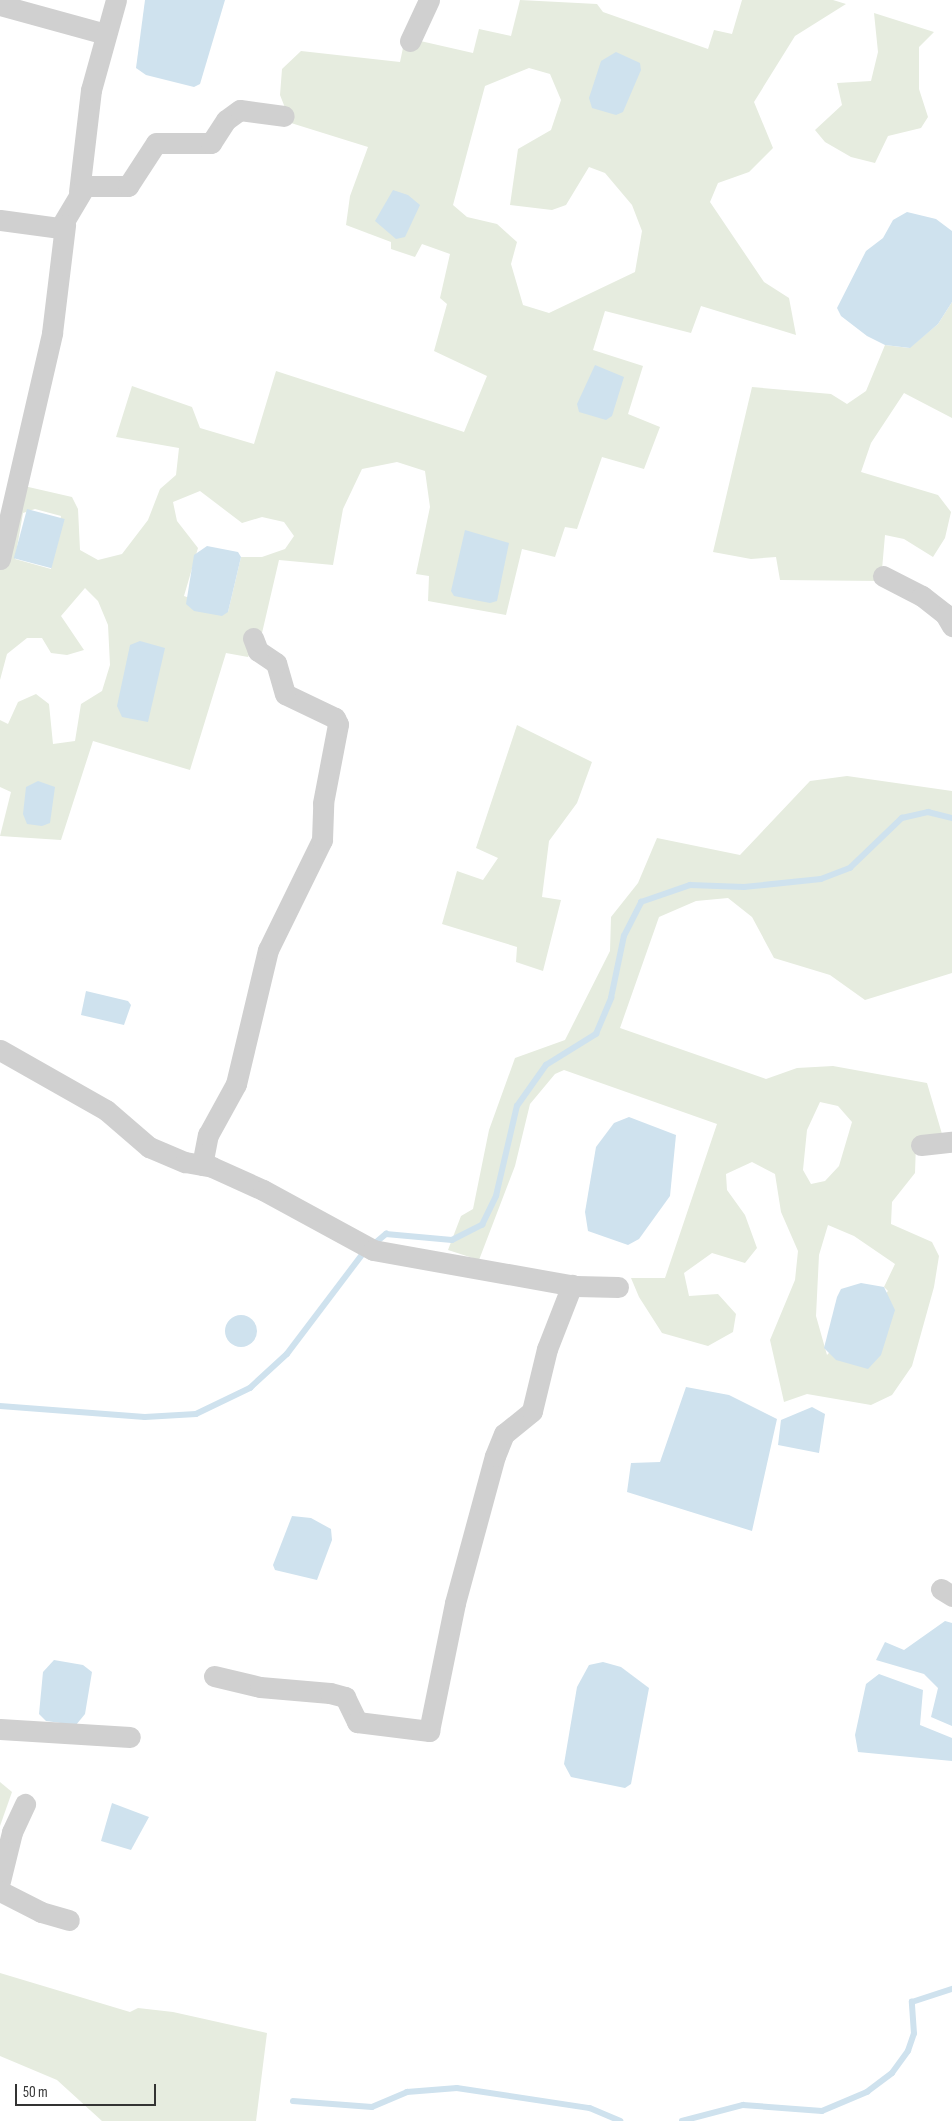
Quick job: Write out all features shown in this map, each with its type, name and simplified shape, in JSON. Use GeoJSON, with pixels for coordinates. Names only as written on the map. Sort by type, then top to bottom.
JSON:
{"type":"FeatureCollection","features":[{"type":"Feature","properties":{"kind":"street"},"geometry":{"type":"LineString","coordinates":[[0,559],[52,333],[65,225],[79,192],[83,135],[105,34],[116,0]]}},
{"type":"Feature","properties":{"kind":"street"},"geometry":{"type":"LineString","coordinates":[[410,41],[417,16],[429,0]]}},
{"type":"Feature","properties":{"kind":"street"},"geometry":{"type":"LineString","coordinates":[[0,5],[105,34]]}},
{"type":"Feature","properties":{"kind":"street"},"geometry":{"type":"LineString","coordinates":[[79,192],[86,186],[128,186],[156,143],[212,143],[226,120],[240,110],[284,116]]}},
{"type":"Feature","properties":{"kind":"street"},"geometry":{"type":"LineString","coordinates":[[0,220],[52,230],[65,225]]}},
{"type":"Feature","properties":{"kind":"street"},"geometry":{"type":"LineString","coordinates":[[884,576],[922,596],[945,614],[952,626]]}},
{"type":"Feature","properties":{"kind":"street"},"geometry":{"type":"LineString","coordinates":[[202,1165],[208,1135],[236,1084],[268,950],[322,840],[323,802],[338,724],[335,718],[285,694],[276,663],[258,651],[253,638]]}},
{"type":"Feature","properties":{"kind":"street"},"geometry":{"type":"LineString","coordinates":[[0,1050],[100,1106],[149,1147],[202,1165],[263,1190],[373,1250],[572,1285],[618,1287]]}},
{"type":"Feature","properties":{"kind":"street"},"geometry":{"type":"LineString","coordinates":[[921,1145],[952,1142]]}},
{"type":"Feature","properties":{"kind":"street"},"geometry":{"type":"LineString","coordinates":[[214,1676],[260,1687],[330,1693],[345,1697],[358,1722],[429,1730],[454,1603],[495,1456],[504,1434],[532,1411],[547,1349],[572,1285]]}},
{"type":"Feature","properties":{"kind":"street"},"geometry":{"type":"LineString","coordinates":[[0,1729],[130,1737]]}},
{"type":"Feature","properties":{"kind":"street"},"geometry":{"type":"LineString","coordinates":[[0,1881],[12,1832],[25,1804]]}},
{"type":"Feature","properties":{"kind":"street"},"geometry":{"type":"LineString","coordinates":[[0,1891],[41,1912],[69,1920]]}},
{"type":"Feature","properties":{"kind":"shaded area"},"geometry":{"type":"Polygon","coordinates":[[[520,0],[597,4],[603,12],[708,49],[714,30],[732,34],[742,0],[833,0],[846,4],[795,36],[754,102],[773,148],[749,172],[718,183],[710,202],[764,282],[789,298],[796,335],[701,306],[691,333],[605,311],[593,350],[643,366],[628,414],[660,427],[644,469],[602,457],[577,529],[565,527],[555,557],[522,549],[506,615],[428,601],[429,576],[416,574],[430,507],[425,471],[397,462],[362,469],[343,509],[333,565],[279,560],[262,633],[248,657],[226,653],[190,770],[93,741],[61,840],[0,836],[11,792],[0,787],[0,720],[8,724],[18,702],[36,694],[49,704],[53,744],[75,741],[81,704],[102,691],[110,665],[108,625],[98,601],[85,588],[61,616],[84,650],[67,655],[51,653],[42,638],[27,638],[7,654],[0,680],[0,531],[24,486],[72,497],[78,509],[80,550],[98,560],[122,554],[148,520],[160,489],[176,475],[179,448],[116,437],[132,386],[192,407],[200,428],[254,444],[276,371],[464,432],[487,376],[434,351],[447,304],[440,298],[450,254],[422,244],[415,257],[391,249],[391,242],[346,225],[350,196],[368,147],[291,123],[280,95],[282,69],[301,51],[400,62],[404,43],[416,40],[473,53],[479,29],[511,36],[520,0]],[[529,68],[485,86],[453,205],[467,217],[497,224],[517,242],[511,264],[523,305],[549,313],[635,272],[642,231],[632,205],[605,173],[589,167],[566,205],[552,210],[510,205],[518,149],[551,130],[561,100],[550,74],[529,68]],[[200,491],[173,502],[177,521],[198,548],[184,596],[228,612],[241,557],[262,557],[285,549],[294,536],[284,522],[262,517],[242,523],[200,491]],[[35,509],[23,513],[15,559],[51,569],[61,516],[35,509]]]}},
{"type":"Feature","properties":{"kind":"shaded area"},"geometry":{"type":"Polygon","coordinates":[[[874,13],[934,32],[919,47],[919,89],[928,117],[921,128],[888,136],[875,163],[851,157],[825,142],[815,130],[842,105],[837,83],[871,81],[878,52],[874,13]]]}},
{"type":"Feature","properties":{"kind":"shaded area"},"geometry":{"type":"Polygon","coordinates":[[[952,302],[952,418],[904,393],[871,443],[861,472],[938,495],[951,512],[945,538],[933,557],[904,539],[885,535],[881,581],[780,580],[776,557],[751,559],[713,552],[752,387],[831,394],[847,404],[866,391],[885,345],[909,348],[938,324],[952,302]]]}},
{"type":"Feature","properties":{"kind":"shaded area"},"geometry":{"type":"Polygon","coordinates":[[[517,725],[592,762],[577,803],[549,841],[542,897],[561,900],[543,971],[516,962],[517,947],[442,924],[457,871],[483,880],[498,858],[476,848],[517,725]]]}},
{"type":"Feature","properties":{"kind":"shaded area"},"geometry":{"type":"Polygon","coordinates":[[[847,776],[952,791],[952,973],[865,1000],[830,975],[774,958],[752,917],[728,898],[696,901],[659,917],[620,1028],[766,1079],[797,1068],[833,1066],[927,1083],[942,1134],[916,1144],[915,1173],[892,1202],[891,1224],[932,1242],[939,1256],[934,1287],[912,1366],[892,1395],[871,1405],[807,1394],[784,1402],[770,1340],[795,1280],[798,1251],[781,1212],[775,1174],[752,1162],[726,1174],[727,1190],[745,1215],[757,1248],[745,1263],[712,1253],[684,1273],[689,1296],[718,1294],[736,1314],[733,1332],[708,1346],[662,1333],[639,1297],[631,1278],[665,1278],[717,1124],[564,1070],[555,1074],[530,1104],[515,1166],[479,1260],[448,1250],[461,1216],[473,1209],[489,1130],[515,1058],[565,1040],[610,951],[611,917],[638,883],[657,838],[740,855],[810,781],[847,776]],[[820,1102],[807,1130],[803,1170],[811,1184],[825,1181],[839,1166],[852,1122],[838,1106],[820,1102]],[[828,1225],[819,1255],[816,1316],[827,1355],[888,1291],[884,1287],[895,1264],[854,1236],[828,1225]]]}},
{"type":"Feature","properties":{"kind":"shaded area"},"geometry":{"type":"Polygon","coordinates":[[[0,1782],[12,1792],[0,1826],[0,1782]]]}},
{"type":"Feature","properties":{"kind":"shaded area"},"geometry":{"type":"Polygon","coordinates":[[[0,1973],[130,2012],[138,2008],[173,2012],[267,2033],[256,2121],[102,2121],[57,2080],[0,2056],[0,1973]]]}},
{"type":"Feature","properties":{"kind":"water"},"geometry":{"type":"Polygon","coordinates":[[[145,0],[225,0],[200,84],[194,87],[146,75],[136,68],[145,0]]]}},
{"type":"Feature","properties":{"kind":"water"},"geometry":{"type":"Polygon","coordinates":[[[616,52],[640,63],[641,70],[623,112],[616,115],[592,108],[589,98],[601,61],[616,52]]]}},
{"type":"Feature","properties":{"kind":"water"},"geometry":{"type":"Polygon","coordinates":[[[393,190],[408,195],[420,205],[405,237],[396,239],[375,221],[393,190]]]}},
{"type":"Feature","properties":{"kind":"water"},"geometry":{"type":"Polygon","coordinates":[[[907,212],[936,219],[952,231],[952,302],[938,324],[910,348],[885,345],[867,336],[841,316],[837,308],[866,251],[883,238],[893,220],[907,212]]]}},
{"type":"Feature","properties":{"kind":"water"},"geometry":{"type":"Polygon","coordinates":[[[595,365],[624,377],[612,416],[606,420],[579,412],[577,404],[595,365]]]}},
{"type":"Feature","properties":{"kind":"water"},"geometry":{"type":"Polygon","coordinates":[[[27,509],[65,519],[51,568],[14,558],[27,509]]]}},
{"type":"Feature","properties":{"kind":"water"},"geometry":{"type":"Polygon","coordinates":[[[465,530],[509,543],[497,601],[490,603],[454,596],[451,591],[465,530]]]}},
{"type":"Feature","properties":{"kind":"water"},"geometry":{"type":"Polygon","coordinates":[[[207,546],[238,552],[241,557],[228,612],[222,616],[194,611],[186,604],[194,555],[207,546]]]}},
{"type":"Feature","properties":{"kind":"water"},"geometry":{"type":"Polygon","coordinates":[[[140,641],[165,648],[148,722],[122,717],[117,706],[130,645],[140,641]]]}},
{"type":"Feature","properties":{"kind":"water"},"geometry":{"type":"Polygon","coordinates":[[[38,781],[55,787],[50,823],[42,826],[27,824],[23,814],[26,787],[38,781]]]}},
{"type":"Feature","properties":{"kind":"water"},"geometry":{"type":"Polygon","coordinates":[[[86,991],[128,1001],[131,1005],[124,1025],[81,1015],[86,991]]]}},
{"type":"Feature","properties":{"kind":"water"},"geometry":{"type":"Polygon","coordinates":[[[629,1117],[676,1135],[670,1196],[639,1239],[628,1245],[588,1231],[585,1212],[596,1147],[614,1123],[629,1117]]]}},
{"type":"Feature","properties":{"kind":"water"},"geometry":{"type":"Polygon","coordinates":[[[861,1283],[884,1287],[895,1310],[881,1355],[868,1369],[836,1360],[824,1348],[837,1297],[841,1289],[861,1283]]]}},
{"type":"Feature","properties":{"kind":"water"},"geometry":{"type":"Polygon","coordinates":[[[241,1315],[247,1316],[252,1320],[256,1325],[256,1337],[252,1342],[247,1346],[241,1347],[235,1346],[230,1342],[226,1337],[225,1331],[226,1325],[230,1320],[235,1316],[241,1315]]]}},
{"type":"Feature","properties":{"kind":"water"},"geometry":{"type":"Polygon","coordinates":[[[686,1387],[729,1395],[777,1419],[752,1531],[627,1492],[631,1463],[660,1462],[686,1387]]]}},
{"type":"Feature","properties":{"kind":"water"},"geometry":{"type":"Polygon","coordinates":[[[812,1407],[825,1414],[819,1453],[778,1445],[781,1420],[812,1407]]]}},
{"type":"Feature","properties":{"kind":"water"},"geometry":{"type":"Polygon","coordinates":[[[292,1516],[311,1518],[331,1529],[332,1540],[317,1580],[275,1570],[273,1565],[292,1516]]]}},
{"type":"Feature","properties":{"kind":"water"},"geometry":{"type":"Polygon","coordinates":[[[945,1621],[952,1623],[952,1726],[931,1717],[938,1688],[924,1674],[876,1660],[885,1642],[904,1650],[945,1621]]]}},
{"type":"Feature","properties":{"kind":"water"},"geometry":{"type":"Polygon","coordinates":[[[54,1660],[83,1665],[92,1672],[85,1714],[76,1725],[46,1721],[39,1714],[43,1672],[54,1660]]]}},
{"type":"Feature","properties":{"kind":"water"},"geometry":{"type":"Polygon","coordinates":[[[603,1662],[621,1667],[649,1688],[631,1784],[625,1788],[571,1777],[564,1764],[577,1687],[589,1665],[603,1662]]]}},
{"type":"Feature","properties":{"kind":"water"},"geometry":{"type":"Polygon","coordinates":[[[879,1674],[923,1690],[920,1725],[952,1738],[952,1761],[858,1752],[855,1735],[866,1684],[879,1674]]]}},
{"type":"Feature","properties":{"kind":"water"},"geometry":{"type":"Polygon","coordinates":[[[112,1803],[149,1817],[131,1850],[101,1841],[112,1803]]]}},
{"type":"Feature","properties":{"kind":"waterway"},"geometry":{"type":"LineString","coordinates":[[374,1244],[386,1234],[452,1240],[482,1225],[496,1196],[517,1106],[546,1065],[596,1034],[611,998],[624,936],[641,902],[690,885],[744,887],[821,879],[850,868],[902,818],[928,812],[952,818]]}},
{"type":"Feature","properties":{"kind":"waterway"},"geometry":{"type":"LineString","coordinates":[[0,1406],[145,1417],[196,1414],[250,1388],[287,1354],[365,1251]]}},
{"type":"Feature","properties":{"kind":"waterway"},"geometry":{"type":"LineString","coordinates":[[682,2121],[743,2105],[822,2111],[867,2092],[892,2073],[908,2051],[914,2034],[912,2002],[952,1989]]}},
{"type":"Feature","properties":{"kind":"waterway"},"geometry":{"type":"LineString","coordinates":[[293,2101],[372,2107],[407,2092],[457,2088],[590,2108],[620,2121]]}}]}
